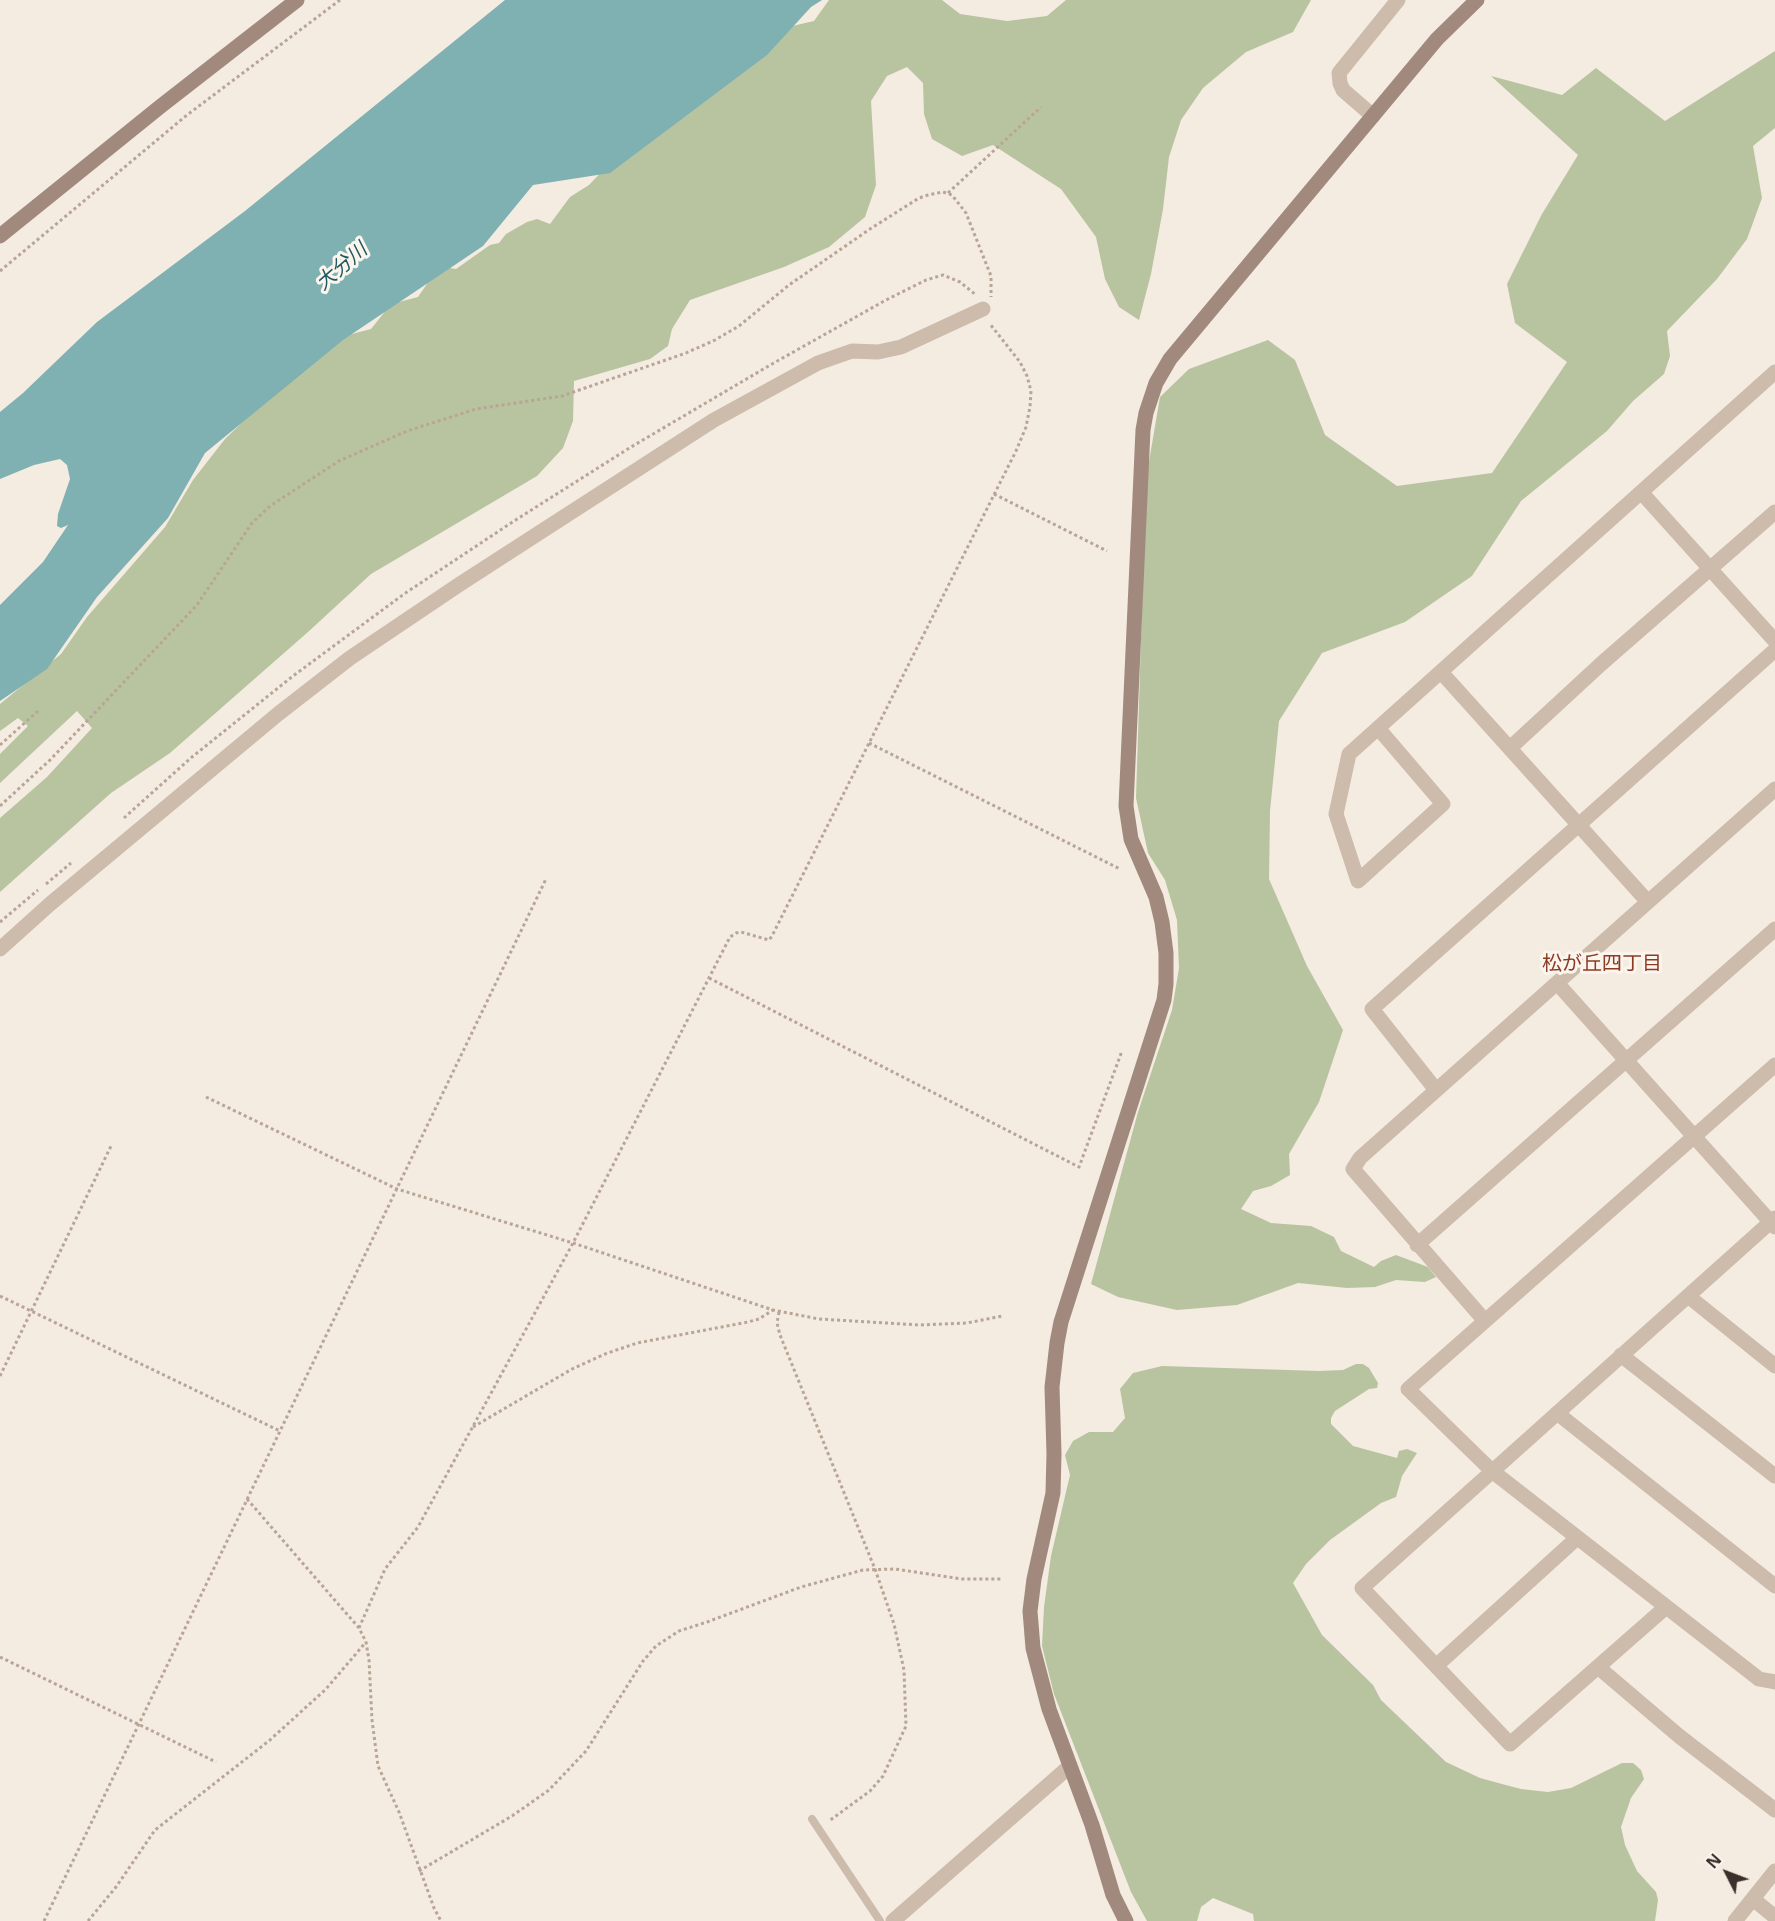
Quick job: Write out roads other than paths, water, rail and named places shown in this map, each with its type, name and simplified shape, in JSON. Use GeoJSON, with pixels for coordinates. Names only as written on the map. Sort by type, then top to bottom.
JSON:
{"type":"FeatureCollection","features":[{"type":"Feature","properties":{"kind":"street"},"geometry":{"type":"LineString","coordinates":[[0,236],[297,0]]}},
{"type":"Feature","properties":{"kind":"street"},"geometry":{"type":"LineString","coordinates":[[1373,116],[1343,90],[1339,73],[1398,0]]}},
{"type":"Feature","properties":{"kind":"street"},"geometry":{"type":"LineString","coordinates":[[1126,1921],[1113,1895],[1092,1825],[1042,1686],[1033,1648],[1030,1611],[1034,1580],[1053,1493],[1053,1362],[1061,1322],[1160,1012],[1166,984],[1166,953],[1162,922],[1156,897],[1134,848],[1126,806],[1142,454],[1146,413],[1156,383],[1170,359],[1437,39],[1477,0]]}},
{"type":"Feature","properties":{"kind":"street"},"geometry":{"type":"LineString","coordinates":[[0,949],[50,904],[278,714],[350,658],[460,584],[714,420],[818,363],[852,351],[878,352],[901,347],[983,309]]}},
{"type":"Feature","properties":{"kind":"street"},"geometry":{"type":"LineString","coordinates":[[1378,728],[1443,804],[1358,881],[1336,814],[1349,754],[1775,372]]}},
{"type":"Feature","properties":{"kind":"street"},"geometry":{"type":"LineString","coordinates":[[1641,492],[1775,641]]}},
{"type":"Feature","properties":{"kind":"street"},"geometry":{"type":"LineString","coordinates":[[1510,748],[1601,664],[1775,512]]}},
{"type":"Feature","properties":{"kind":"street"},"geometry":{"type":"LineString","coordinates":[[1436,1090],[1372,1009],[1775,650]]}},
{"type":"Feature","properties":{"kind":"street"},"geometry":{"type":"LineString","coordinates":[[1441,672],[1648,902]]}},
{"type":"Feature","properties":{"kind":"street"},"geometry":{"type":"LineString","coordinates":[[1485,1321],[1353,1169],[1360,1158],[1775,789]]}},
{"type":"Feature","properties":{"kind":"street"},"geometry":{"type":"LineString","coordinates":[[1417,1245],[1775,929]]}},
{"type":"Feature","properties":{"kind":"street"},"geometry":{"type":"LineString","coordinates":[[1557,983],[1773,1222],[1362,1588],[1510,1744],[1666,1607]]}},
{"type":"Feature","properties":{"kind":"street"},"geometry":{"type":"LineString","coordinates":[[1775,1065],[1408,1389],[1492,1471],[1759,1679],[1775,1682]]}},
{"type":"Feature","properties":{"kind":"street"},"geometry":{"type":"LineString","coordinates":[[1688,1296],[1775,1366]]}},
{"type":"Feature","properties":{"kind":"street"},"geometry":{"type":"LineString","coordinates":[[1622,1355],[1775,1476]]}},
{"type":"Feature","properties":{"kind":"street"},"geometry":{"type":"LineString","coordinates":[[1557,1413],[1775,1586]]}},
{"type":"Feature","properties":{"kind":"street"},"geometry":{"type":"LineString","coordinates":[[1436,1666],[1577,1538]]}},
{"type":"Feature","properties":{"kind":"street"},"geometry":{"type":"LineString","coordinates":[[1598,1667],[1679,1736],[1775,1810]]}},
{"type":"Feature","properties":{"kind":"street"},"geometry":{"type":"LineString","coordinates":[[893,1921],[1070,1766]]}},
{"type":"Feature","properties":{"kind":"street"},"geometry":{"type":"LineString","coordinates":[[1735,1921],[1775,1871]]}},
{"type":"Feature","properties":{"kind":"street"},"geometry":{"type":"LineString","coordinates":[[1753,1899],[1775,1917]]}},
{"type":"Feature","properties":{"kind":"lane"},"geometry":{"type":"LineString","coordinates":[[812,1819],[880,1921]]}},
{"type":"Feature","properties":{"kind":"water","name":"大分川"},"geometry":{"type":"Polygon","coordinates":[[[505,0],[822,0],[811,7],[767,55],[610,173],[533,185],[483,246],[343,340],[205,453],[168,518],[97,597],[47,669],[0,701],[0,605],[43,562],[68,525],[61,528],[57,526],[58,514],[70,479],[67,465],[60,459],[34,465],[0,479],[0,412],[97,322],[245,211],[505,0]]]}},
{"type":"Feature","properties":{"kind":"district","name":"松が丘四丁目"},"geometry":{"type":"Point","coordinates":[1602,964]}}]}
